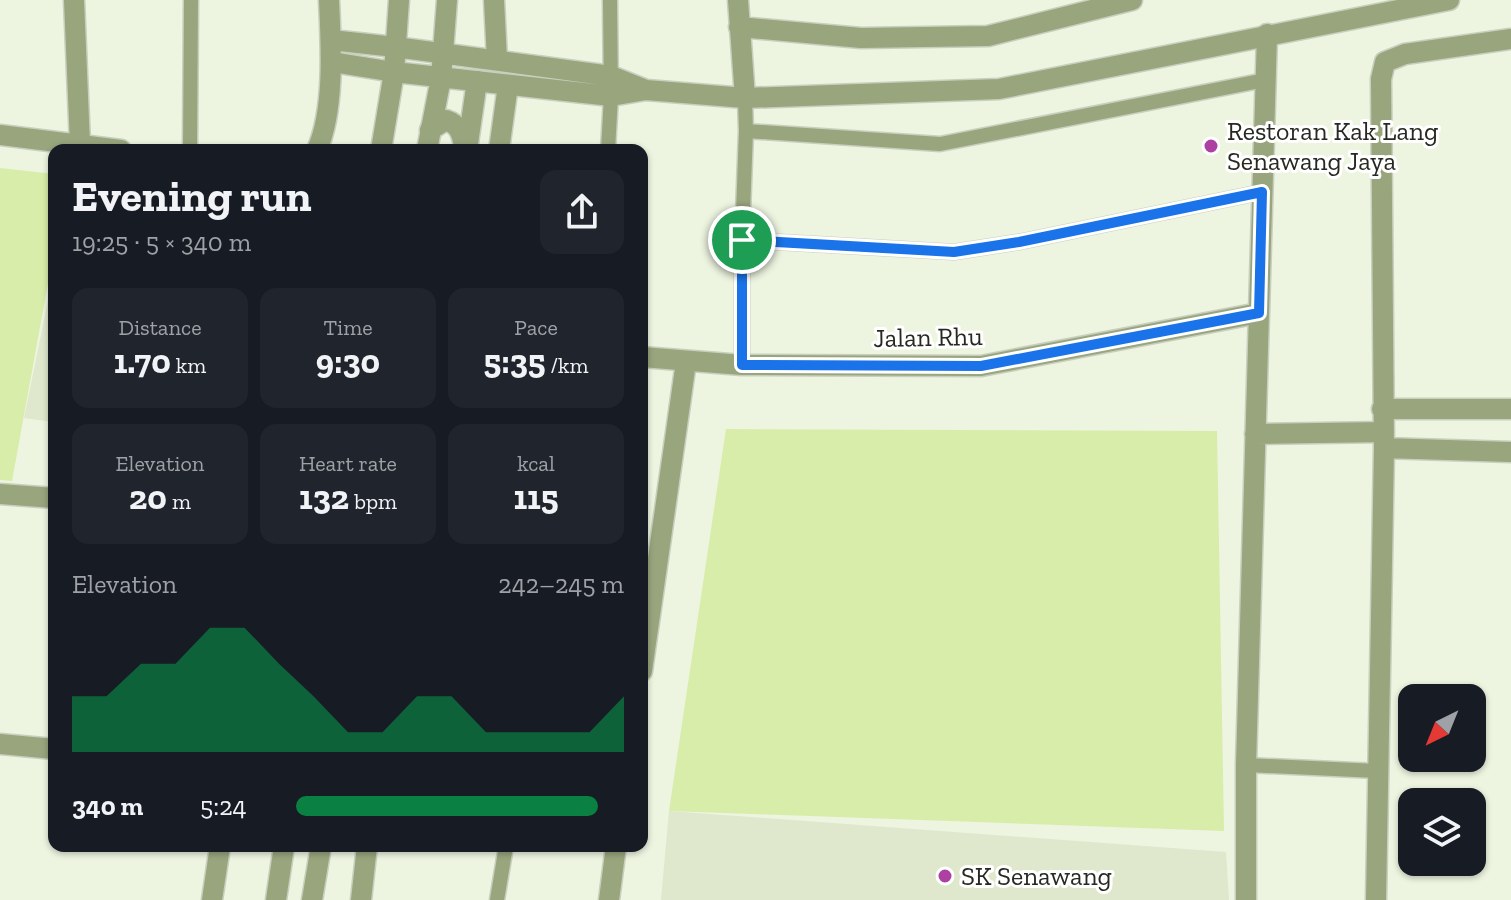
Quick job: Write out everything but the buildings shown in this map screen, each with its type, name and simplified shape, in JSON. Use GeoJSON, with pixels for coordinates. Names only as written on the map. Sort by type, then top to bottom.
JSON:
{"type":"FeatureCollection","features":[{"type":"Feature","properties":{"kind":"street"},"geometry":{"type":"LineString","coordinates":[[0,135],[80,144],[74,0]]}},
{"type":"Feature","properties":{"kind":"street"},"geometry":{"type":"LineString","coordinates":[[320,144],[332,62],[329,0]]}},
{"type":"Feature","properties":{"kind":"street"},"geometry":{"type":"LineString","coordinates":[[382,144],[394,72],[399,0]]}},
{"type":"Feature","properties":{"kind":"street"},"geometry":{"type":"LineString","coordinates":[[428,140],[441,78],[447,0]]}},
{"type":"Feature","properties":{"kind":"street"},"geometry":{"type":"LineString","coordinates":[[494,0],[497,60]]}},
{"type":"Feature","properties":{"kind":"street"},"geometry":{"type":"LineString","coordinates":[[738,0],[745,98]]}},
{"type":"Feature","properties":{"kind":"street"},"geometry":{"type":"LineString","coordinates":[[739,27],[861,38],[988,36],[1075,7],[1132,0]]}},
{"type":"Feature","properties":{"kind":"street"},"geometry":{"type":"LineString","coordinates":[[332,62],[508,85],[611,86],[745,98],[999,89],[1087,74],[1400,5],[1449,0]]}},
{"type":"Feature","properties":{"kind":"street"},"geometry":{"type":"LineString","coordinates":[[1246,900],[1246,765],[1267,34]]}},
{"type":"Feature","properties":{"kind":"street"},"geometry":{"type":"LineString","coordinates":[[1376,900],[1384,440],[1381,79],[1385,62],[1405,54],[1511,39]]}},
{"type":"Feature","properties":{"kind":"street"},"geometry":{"type":"LineString","coordinates":[[331,40],[497,60],[611,86]]}},
{"type":"Feature","properties":{"kind":"street"},"geometry":{"type":"LineString","coordinates":[[467,144],[477,81]]}},
{"type":"Feature","properties":{"kind":"street"},"geometry":{"type":"LineString","coordinates":[[500,144],[508,85]]}},
{"type":"Feature","properties":{"kind":"street"},"geometry":{"type":"LineString","coordinates":[[428,140],[446,120],[460,130],[464,144]]}},
{"type":"Feature","properties":{"kind":"street","name":"Jalan Rhu"},"geometry":{"type":"LineString","coordinates":[[648,358],[742,365],[981,366],[1259,313]]}},
{"type":"Feature","properties":{"kind":"street"},"geometry":{"type":"LineString","coordinates":[[648,629],[686,362]]}},
{"type":"Feature","properties":{"kind":"street"},"geometry":{"type":"LineString","coordinates":[[1382,409],[1511,409]]}},
{"type":"Feature","properties":{"kind":"street"},"geometry":{"type":"LineString","coordinates":[[1255,434],[1384,440],[1511,452]]}},
{"type":"Feature","properties":{"kind":"street"},"geometry":{"type":"LineString","coordinates":[[0,494],[48,498]]}},
{"type":"Feature","properties":{"kind":"street"},"geometry":{"type":"LineString","coordinates":[[0,744],[48,748]]}},
{"type":"Feature","properties":{"kind":"street"},"geometry":{"type":"LineString","coordinates":[[212,900],[219,852]]}},
{"type":"Feature","properties":{"kind":"street"},"geometry":{"type":"LineString","coordinates":[[276,900],[283,852]]}},
{"type":"Feature","properties":{"kind":"street"},"geometry":{"type":"LineString","coordinates":[[312,900],[320,852]]}},
{"type":"Feature","properties":{"kind":"street"},"geometry":{"type":"LineString","coordinates":[[361,900],[366,852]]}},
{"type":"Feature","properties":{"kind":"street"},"geometry":{"type":"LineString","coordinates":[[609,900],[615,852]]}},
{"type":"Feature","properties":{"kind":"lane"},"geometry":{"type":"LineString","coordinates":[[190,144],[191,0]]}},
{"type":"Feature","properties":{"kind":"lane"},"geometry":{"type":"LineString","coordinates":[[608,144],[610,0]]}},
{"type":"Feature","properties":{"kind":"lane"},"geometry":{"type":"LineString","coordinates":[[746,131],[940,144],[1265,80]]}},
{"type":"Feature","properties":{"kind":"lane"},"geometry":{"type":"LineString","coordinates":[[742,365],[745,98]]}},
{"type":"Feature","properties":{"kind":"lane"},"geometry":{"type":"LineString","coordinates":[[742,240],[954,252],[1019,242],[1262,192]]}},
{"type":"Feature","properties":{"kind":"lane"},"geometry":{"type":"LineString","coordinates":[[1246,765],[1377,771]]}},
{"type":"Feature","properties":{"kind":"lane"},"geometry":{"type":"LineString","coordinates":[[497,900],[505,852]]}},
{"type":"Feature","properties":{"kind":"shaded area"},"geometry":{"type":"Polygon","coordinates":[[[48,300],[48,421],[24,418],[48,300]]]}},
{"type":"Feature","properties":{"kind":"shaded area","name":"SK Senawang"},"geometry":{"type":"Polygon","coordinates":[[[669,811],[1226,852],[1229,900],[661,900],[669,811]]]}},
{"type":"Feature","properties":{"kind":"green space"},"geometry":{"type":"Polygon","coordinates":[[[0,168],[48,173],[48,283],[12,481],[0,480],[0,168]]]}},
{"type":"Feature","properties":{"kind":"green space"},"geometry":{"type":"Polygon","coordinates":[[[726,429],[1217,431],[1224,831],[669,811],[726,429]]]}},
{"type":"Feature","properties":{"kind":"place","name":"Restoran Kak Lang Senawang Jaya"},"geometry":{"type":"Point","coordinates":[1211,146]}},
{"type":"Feature","properties":{"kind":"place","name":"SK Senawang"},"geometry":{"type":"Point","coordinates":[945,876]}},
{"type":"Feature","properties":{"kind":"route"},"geometry":{"type":"LineString","coordinates":[[1262,192],[1259,313],[981,366],[742,365],[742,240],[954,252],[1019,242],[1262,192]]}}]}
